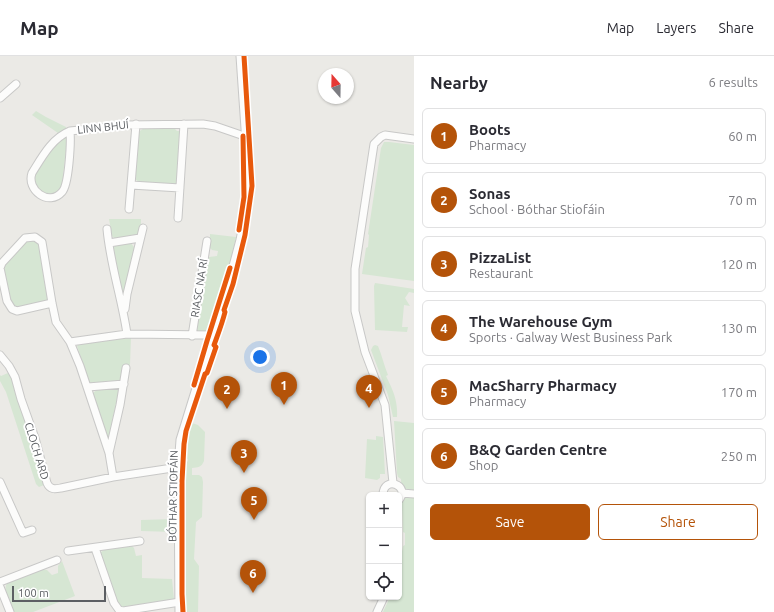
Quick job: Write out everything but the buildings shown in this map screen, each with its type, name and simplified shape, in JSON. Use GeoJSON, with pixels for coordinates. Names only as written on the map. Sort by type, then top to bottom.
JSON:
{"type":"FeatureCollection","features":[{"type":"Feature","properties":{"kind":"street","name":"BÓTHAR STIOFÁIN"},"geometry":{"type":"LineString","coordinates":[[180,612],[179,467],[183,431],[241,240],[249,184],[241,56]]}},
{"type":"Feature","properties":{"kind":"street"},"geometry":{"type":"LineString","coordinates":[[0,98],[16,84]]}},
{"type":"Feature","properties":{"kind":"street","name":"LINN BHUÍ"},"geometry":{"type":"LineString","coordinates":[[70,131],[68,169],[64,191],[52,198],[43,196],[37,193],[33,187],[30,179],[32,173],[54,142],[62,134],[70,131],[136,124],[184,124],[215,126],[247,137]]}},
{"type":"Feature","properties":{"kind":"street","name":"LINN BHUÍ"},"geometry":{"type":"LineString","coordinates":[[129,209],[136,124]]}},
{"type":"Feature","properties":{"kind":"street"},"geometry":{"type":"LineString","coordinates":[[178,218],[184,124]]}},
{"type":"Feature","properties":{"kind":"street"},"geometry":{"type":"LineString","coordinates":[[393,484],[385,405],[365,352],[356,317],[354,293],[355,269],[374,144],[380,137],[385,135],[414,139]]}},
{"type":"Feature","properties":{"kind":"street"},"geometry":{"type":"LineString","coordinates":[[131,185],[180,188]]}},
{"type":"Feature","properties":{"kind":"street"},"geometry":{"type":"LineString","coordinates":[[107,228],[127,334]]}},
{"type":"Feature","properties":{"kind":"street"},"geometry":{"type":"LineString","coordinates":[[124,313],[127,294],[143,228]]}},
{"type":"Feature","properties":{"kind":"street"},"geometry":{"type":"LineString","coordinates":[[52,303],[17,311],[12,309],[7,301],[0,268],[2,263],[25,238],[31,237],[39,239],[43,245],[56,322],[70,342],[82,369],[110,453],[113,477]]}},
{"type":"Feature","properties":{"kind":"street"},"geometry":{"type":"LineString","coordinates":[[109,243],[140,238]]}},
{"type":"Feature","properties":{"kind":"street","name":"RIASC NA RÍ"},"geometry":{"type":"LineString","coordinates":[[192,336],[207,241]]}},
{"type":"Feature","properties":{"kind":"street"},"geometry":{"type":"LineString","coordinates":[[70,342],[127,334],[213,336]]}},
{"type":"Feature","properties":{"kind":"street","name":"CLOCH ARD"},"geometry":{"type":"LineString","coordinates":[[0,355],[9,366],[15,377],[35,438],[47,483],[50,487],[54,489],[61,488],[113,477],[179,467]]}},
{"type":"Feature","properties":{"kind":"street"},"geometry":{"type":"LineString","coordinates":[[110,453],[126,368]]}},
{"type":"Feature","properties":{"kind":"street"},"geometry":{"type":"LineString","coordinates":[[88,387],[124,384]]}},
{"type":"Feature","properties":{"kind":"street"},"geometry":{"type":"LineString","coordinates":[[0,482],[23,533],[32,530]]}},
{"type":"Feature","properties":{"kind":"street"},"geometry":{"type":"LineString","coordinates":[[383,492],[386,486],[393,484],[400,487],[400,492]]}},
{"type":"Feature","properties":{"kind":"street"},"geometry":{"type":"LineString","coordinates":[[402,497],[414,494]]}},
{"type":"Feature","properties":{"kind":"street"},"geometry":{"type":"LineString","coordinates":[[68,551],[140,542]]}},
{"type":"Feature","properties":{"kind":"street"},"geometry":{"type":"LineString","coordinates":[[95,548],[114,603],[119,610],[123,611],[180,602]]}},
{"type":"Feature","properties":{"kind":"street"},"geometry":{"type":"LineString","coordinates":[[0,582],[57,560]]}},
{"type":"Feature","properties":{"kind":"street"},"geometry":{"type":"LineString","coordinates":[[0,587],[10,612]]}},
{"type":"Feature","properties":{"kind":"street"},"geometry":{"type":"LineString","coordinates":[[377,612],[383,600]]}},
{"type":"Feature","properties":{"kind":"green space"},"geometry":{"type":"Polygon","coordinates":[[[36,111],[66,127],[66,129],[58,133],[32,115],[36,111]]]}},
{"type":"Feature","properties":{"kind":"green space"},"geometry":{"type":"Polygon","coordinates":[[[143,129],[175,129],[180,131],[177,184],[155,185],[143,183],[135,179],[138,132],[143,129]]]}},
{"type":"Feature","properties":{"kind":"green space"},"geometry":{"type":"Polygon","coordinates":[[[65,137],[67,141],[62,186],[58,192],[50,195],[40,192],[34,183],[34,174],[56,143],[65,137]]]}},
{"type":"Feature","properties":{"kind":"green space"},"geometry":{"type":"Polygon","coordinates":[[[384,142],[414,145],[414,281],[362,274],[366,248],[368,247],[368,234],[381,148],[384,142]]]}},
{"type":"Feature","properties":{"kind":"green space"},"geometry":{"type":"Polygon","coordinates":[[[109,219],[141,219],[140,231],[138,234],[132,236],[114,238],[112,236],[109,219]]]}},
{"type":"Feature","properties":{"kind":"green space"},"geometry":{"type":"Polygon","coordinates":[[[210,234],[236,237],[232,256],[209,329],[207,332],[198,332],[196,329],[207,259],[209,257],[217,256],[218,251],[210,248],[210,234]]]}},
{"type":"Feature","properties":{"kind":"green space"},"geometry":{"type":"Polygon","coordinates":[[[31,239],[38,242],[41,246],[48,299],[46,302],[16,308],[10,304],[3,265],[27,240],[31,239]]]}},
{"type":"Feature","properties":{"kind":"green space"},"geometry":{"type":"Polygon","coordinates":[[[130,242],[135,250],[124,294],[112,252],[115,245],[130,242]]]}},
{"type":"Feature","properties":{"kind":"green space"},"geometry":{"type":"Polygon","coordinates":[[[375,283],[414,289],[414,293],[409,292],[405,298],[410,306],[404,305],[402,327],[408,327],[407,332],[375,330],[375,283]]]}},
{"type":"Feature","properties":{"kind":"green space"},"geometry":{"type":"Polygon","coordinates":[[[131,337],[130,365],[124,364],[120,381],[89,382],[77,346],[79,344],[131,337]]]}},
{"type":"Feature","properties":{"kind":"green space"},"geometry":{"type":"Polygon","coordinates":[[[375,345],[378,346],[388,375],[386,376],[391,386],[397,406],[397,417],[393,417],[388,395],[371,350],[375,345]]]}},
{"type":"Feature","properties":{"kind":"green space"},"geometry":{"type":"Polygon","coordinates":[[[8,373],[11,375],[31,435],[44,485],[39,487],[36,484],[6,392],[0,381],[0,375],[1,376],[8,373]]]}},
{"type":"Feature","properties":{"kind":"green space"},"geometry":{"type":"Polygon","coordinates":[[[115,387],[119,391],[110,437],[108,439],[93,393],[98,389],[115,387]]]}},
{"type":"Feature","properties":{"kind":"green space"},"geometry":{"type":"Polygon","coordinates":[[[394,421],[414,423],[414,612],[383,612],[389,600],[402,600],[402,552],[403,546],[405,545],[405,533],[403,532],[401,479],[398,477],[394,421]]]}},
{"type":"Feature","properties":{"kind":"green space"},"geometry":{"type":"Polygon","coordinates":[[[192,423],[198,425],[205,432],[204,461],[200,466],[192,468],[192,475],[199,475],[202,477],[202,517],[196,522],[194,559],[199,566],[198,612],[185,612],[184,469],[188,460],[185,447],[192,423]]]}},
{"type":"Feature","properties":{"kind":"green space"},"geometry":{"type":"Polygon","coordinates":[[[376,436],[383,437],[385,474],[380,474],[380,478],[377,480],[365,478],[367,439],[376,440],[376,436]]]}},
{"type":"Feature","properties":{"kind":"green space"},"geometry":{"type":"Polygon","coordinates":[[[174,519],[174,532],[141,531],[141,520],[174,519]]]}},
{"type":"Feature","properties":{"kind":"green space"},"geometry":{"type":"Polygon","coordinates":[[[132,546],[136,556],[142,555],[142,578],[172,579],[174,599],[123,608],[117,605],[100,554],[104,550],[132,546]]]}},
{"type":"Feature","properties":{"kind":"green space"},"geometry":{"type":"Polygon","coordinates":[[[62,561],[75,596],[33,612],[14,612],[8,601],[5,589],[8,582],[41,569],[47,570],[52,575],[58,573],[58,566],[62,561]]]}},
{"type":"Feature","properties":{"kind":"cycle path"},"geometry":{"type":"LineString","coordinates":[[183,612],[182,481],[186,431],[205,374],[207,373],[216,347],[214,345],[223,321],[224,310],[233,284],[245,235],[252,186],[244,56]]}},
{"type":"Feature","properties":{"kind":"cycle path"},"geometry":{"type":"LineString","coordinates":[[239,230],[244,197],[243,136]]}},
{"type":"Feature","properties":{"kind":"cycle path"},"geometry":{"type":"LineString","coordinates":[[194,385],[230,268]]}},
{"type":"Feature","properties":{"kind":"place","name":"Boots"},"geometry":{"type":"Point","coordinates":[284,405]}},
{"type":"Feature","properties":{"kind":"place","name":"The Warehouse Gym"},"geometry":{"type":"Point","coordinates":[369,408]}},
{"type":"Feature","properties":{"kind":"place","name":"Sonas"},"geometry":{"type":"Point","coordinates":[227,409]}},
{"type":"Feature","properties":{"kind":"place","name":"PizzaList"},"geometry":{"type":"Point","coordinates":[244,473]}},
{"type":"Feature","properties":{"kind":"place","name":"MacSharry Pharmacy"},"geometry":{"type":"Point","coordinates":[254,520]}},
{"type":"Feature","properties":{"kind":"place","name":"B&Q Garden Centre"},"geometry":{"type":"Point","coordinates":[253,593]}}]}
